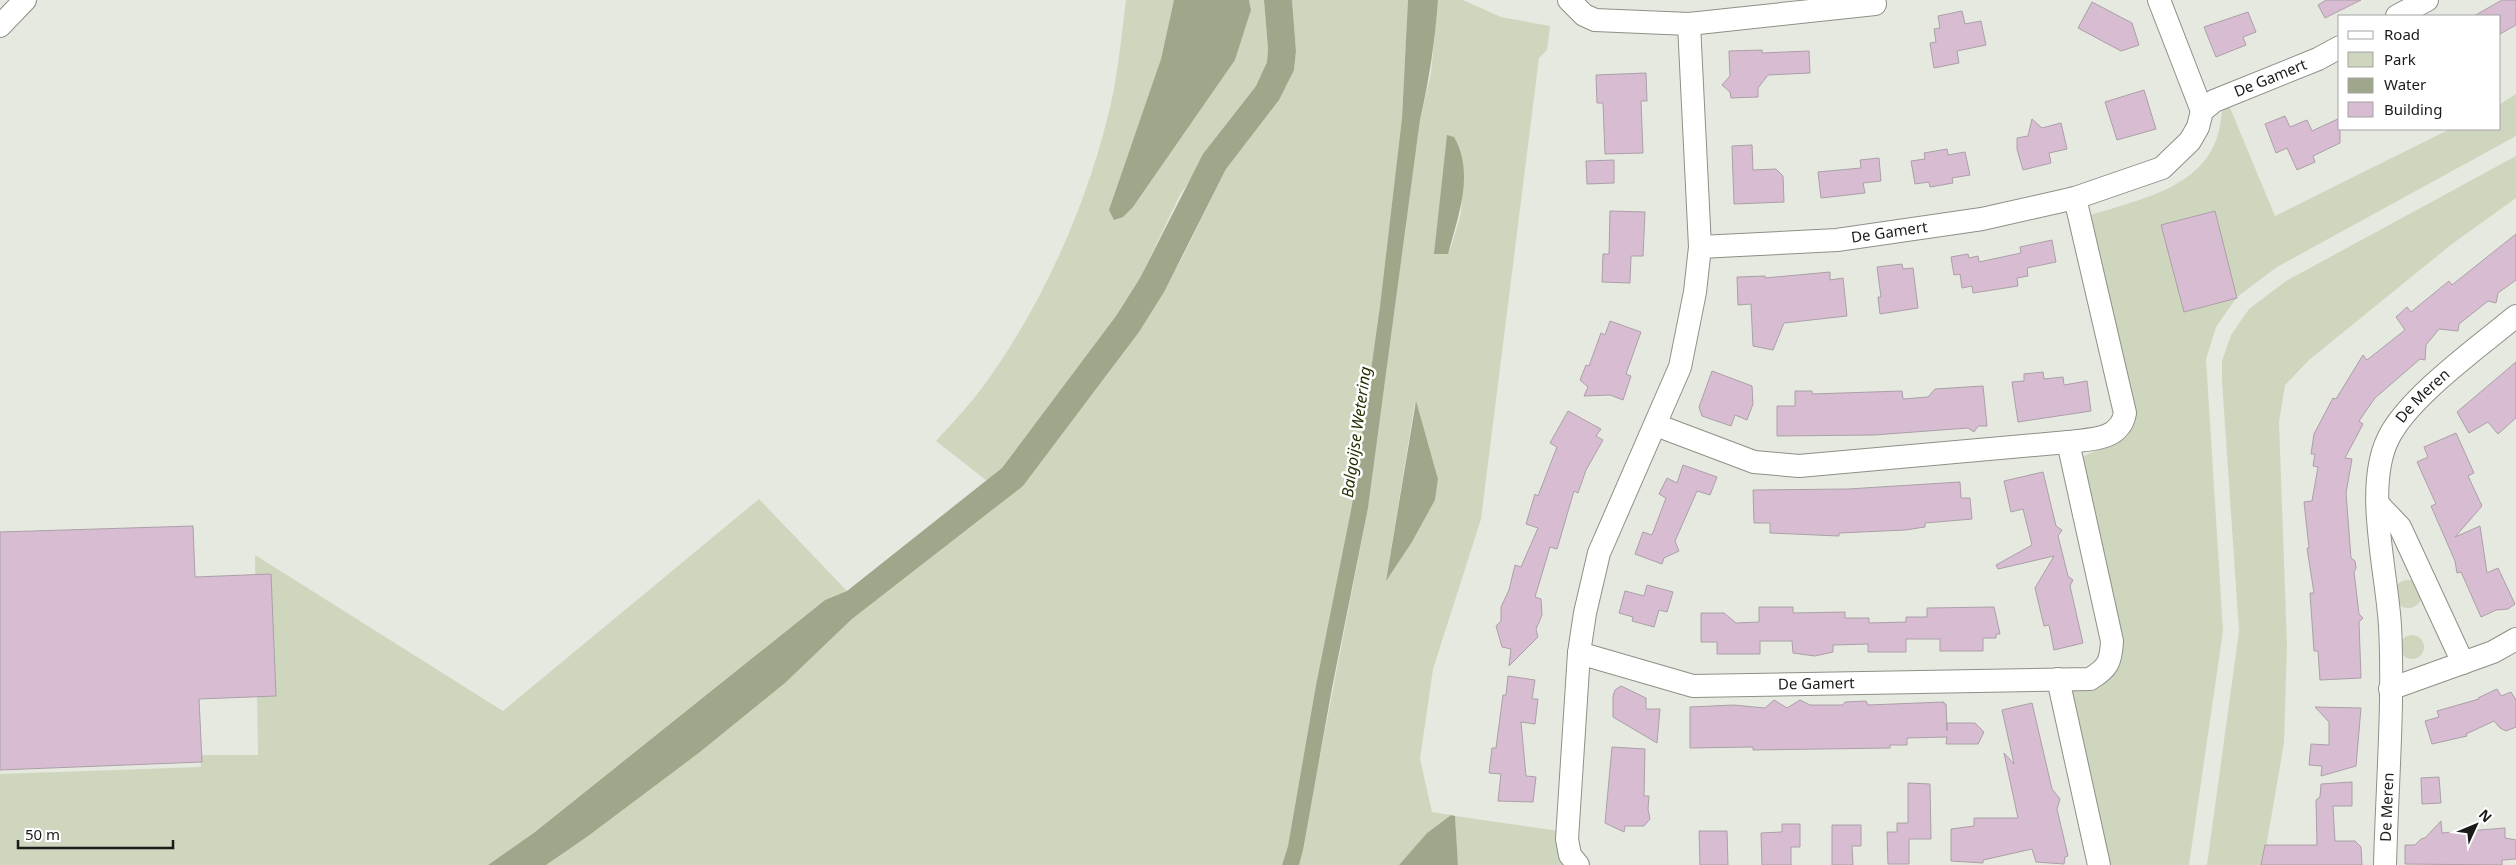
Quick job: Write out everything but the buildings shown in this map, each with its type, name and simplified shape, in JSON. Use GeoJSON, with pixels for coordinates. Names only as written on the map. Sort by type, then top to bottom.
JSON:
{"type":"FeatureCollection","features":[{"type":"Feature","properties":{"kind":"street"},"geometry":{"type":"LineString","coordinates":[[0,26],[25,0]]}},
{"type":"Feature","properties":{"kind":"street"},"geometry":{"type":"LineString","coordinates":[[1569,0],[1584,15],[1595,20],[1689,24],[1876,4]]}},
{"type":"Feature","properties":{"kind":"street"},"geometry":{"type":"LineString","coordinates":[[2159,0],[2202,111]]}},
{"type":"Feature","properties":{"kind":"street"},"geometry":{"type":"LineString","coordinates":[[2399,15],[2427,0]]}},
{"type":"Feature","properties":{"kind":"street"},"geometry":{"type":"LineString","coordinates":[[1578,865],[1570,854],[1567,839],[1579,653],[1585,613],[1599,553],[1680,367],[1695,292],[1700,247],[1689,24]]}},
{"type":"Feature","properties":{"kind":"street","name":"De Gamert"},"geometry":{"type":"LineString","coordinates":[[1700,247],[1837,240],[1982,219],[2075,198],[2162,168],[2190,140],[2202,111],[2214,101],[2318,59],[2338,48]]}},
{"type":"Feature","properties":{"kind":"street"},"geometry":{"type":"LineString","coordinates":[[1656,425],[1754,462],[1799,466],[2107,437],[2117,430],[2123,421],[2125,413],[2075,198]]}},
{"type":"Feature","properties":{"kind":"street","name":"De Meren"},"geometry":{"type":"LineString","coordinates":[[2385,865],[2390,627],[2377,478],[2388,439],[2406,412],[2440,379],[2516,316]]}},
{"type":"Feature","properties":{"kind":"street","name":"De Gamert"},"geometry":{"type":"LineString","coordinates":[[1579,653],[1693,686],[2090,679],[2102,671],[2111,657],[2112,641],[2068,442]]}},
{"type":"Feature","properties":{"kind":"street"},"geometry":{"type":"LineString","coordinates":[[2378,504],[2400,527],[2463,663]]}},
{"type":"Feature","properties":{"kind":"street"},"geometry":{"type":"LineString","coordinates":[[2390,689],[2493,652],[2516,640]]}},
{"type":"Feature","properties":{"kind":"street"},"geometry":{"type":"LineString","coordinates":[[2058,680],[2100,865]]}},
{"type":"Feature","properties":{"kind":"green space"},"geometry":{"type":"Polygon","coordinates":[[[1126,0],[1174,0],[1161,59],[1136,134],[1133,207],[1235,60],[1251,10],[1249,0],[1264,0],[1268,49],[1267,62],[1256,86],[1227,123],[1180,195],[1140,278],[1116,316],[1002,468],[987,481],[936,441],[979,392],[1013,342],[1050,275],[1066,240],[1081,204],[1104,131],[1119,59],[1126,0]]]}},
{"type":"Feature","properties":{"kind":"green space"},"geometry":{"type":"Polygon","coordinates":[[[1292,0],[1408,0],[1402,118],[1380,306],[1352,505],[1316,685],[1288,846],[1282,865],[546,865],[700,752],[785,683],[852,619],[1023,486],[1139,332],[1182,258],[1226,169],[1294,70],[1296,51],[1292,0]]]}},
{"type":"Feature","properties":{"kind":"green space"},"geometry":{"type":"Polygon","coordinates":[[[1438,0],[1463,0],[1501,17],[1550,26],[1547,50],[1539,58],[1481,519],[1433,669],[1420,759],[1432,812],[1451,815],[1427,833],[1399,865],[1299,865],[1368,508],[1420,120],[1431,73],[1438,0]],[[1464,167],[1449,254],[1461,213],[1464,167]],[[1415,402],[1386,580],[1412,542],[1435,500],[1438,479],[1415,402]]]}},
{"type":"Feature","properties":{"kind":"green space"},"geometry":{"type":"Polygon","coordinates":[[[2516,94],[2516,136],[2277,267],[2237,297],[2216,327],[2206,359],[2223,631],[2189,865],[2107,865],[2072,691],[2093,685],[2113,672],[2082,457],[2128,436],[2134,421],[2088,216],[2146,198],[2165,190],[2183,180],[2198,168],[2210,153],[2219,131],[2223,107],[2228,103],[2275,216],[2448,130],[2501,130],[2501,103],[2516,94]]]}},
{"type":"Feature","properties":{"kind":"green space"},"geometry":{"type":"Polygon","coordinates":[[[2516,156],[2516,198],[2452,244],[2309,360],[2285,385],[2279,422],[2287,645],[2284,743],[2263,865],[2207,865],[2239,631],[2222,381],[2222,361],[2231,335],[2249,309],[2286,281],[2516,156]]]}},
{"type":"Feature","properties":{"kind":"green space"},"geometry":{"type":"Polygon","coordinates":[[[759,499],[847,591],[825,600],[535,832],[488,865],[0,865],[0,774],[201,767],[200,755],[258,755],[255,555],[503,711],[759,499]]]}},
{"type":"Feature","properties":{"kind":"green space"},"geometry":{"type":"Polygon","coordinates":[[[2408,580],[2418,584],[2422,594],[2418,604],[2408,608],[2398,604],[2394,594],[2398,584],[2408,580]]]}},
{"type":"Feature","properties":{"kind":"green space"},"geometry":{"type":"Polygon","coordinates":[[[2412,635],[2421,638],[2424,647],[2421,656],[2412,659],[2403,656],[2400,647],[2403,638],[2412,635]]]}},
{"type":"Feature","properties":{"kind":"green space"},"geometry":{"type":"Polygon","coordinates":[[[1455,816],[1559,831],[1557,849],[1569,865],[1458,865],[1455,816]]]}},
{"type":"Feature","properties":{"kind":"water"},"geometry":{"type":"Polygon","coordinates":[[[1174,0],[1249,0],[1251,10],[1235,60],[1133,207],[1123,217],[1114,220],[1109,210],[1161,59],[1174,0]]]}},
{"type":"Feature","properties":{"kind":"water"},"geometry":{"type":"Polygon","coordinates":[[[1264,0],[1292,0],[1296,51],[1294,70],[1279,100],[1226,169],[1164,292],[1139,332],[1023,486],[852,619],[785,683],[700,752],[588,836],[546,865],[488,865],[535,832],[825,600],[847,591],[1002,468],[1116,316],[1140,278],[1203,154],[1256,86],[1267,62],[1268,49],[1264,0]]]}},
{"type":"Feature","properties":{"kind":"water"},"geometry":{"type":"Polygon","coordinates":[[[1408,0],[1438,0],[1368,508],[1332,688],[1303,850],[1299,865],[1282,865],[1288,846],[1316,685],[1352,505],[1380,306],[1402,118],[1408,0]]]}},
{"type":"Feature","properties":{"kind":"water"},"geometry":{"type":"Polygon","coordinates":[[[1447,135],[1454,137],[1460,151],[1463,165],[1463,195],[1448,254],[1434,254],[1447,135]]]}},
{"type":"Feature","properties":{"kind":"water"},"geometry":{"type":"Polygon","coordinates":[[[1416,401],[1438,479],[1435,500],[1412,542],[1386,581],[1416,401]]]}},
{"type":"Feature","properties":{"kind":"water"},"geometry":{"type":"Polygon","coordinates":[[[1451,815],[1455,816],[1458,865],[1399,865],[1427,833],[1451,815]]]}},
{"type":"Feature","properties":{"kind":"water label","name":"Balgoijse Wetering"},"geometry":{"type":"Point","coordinates":[1356,432]}}]}
